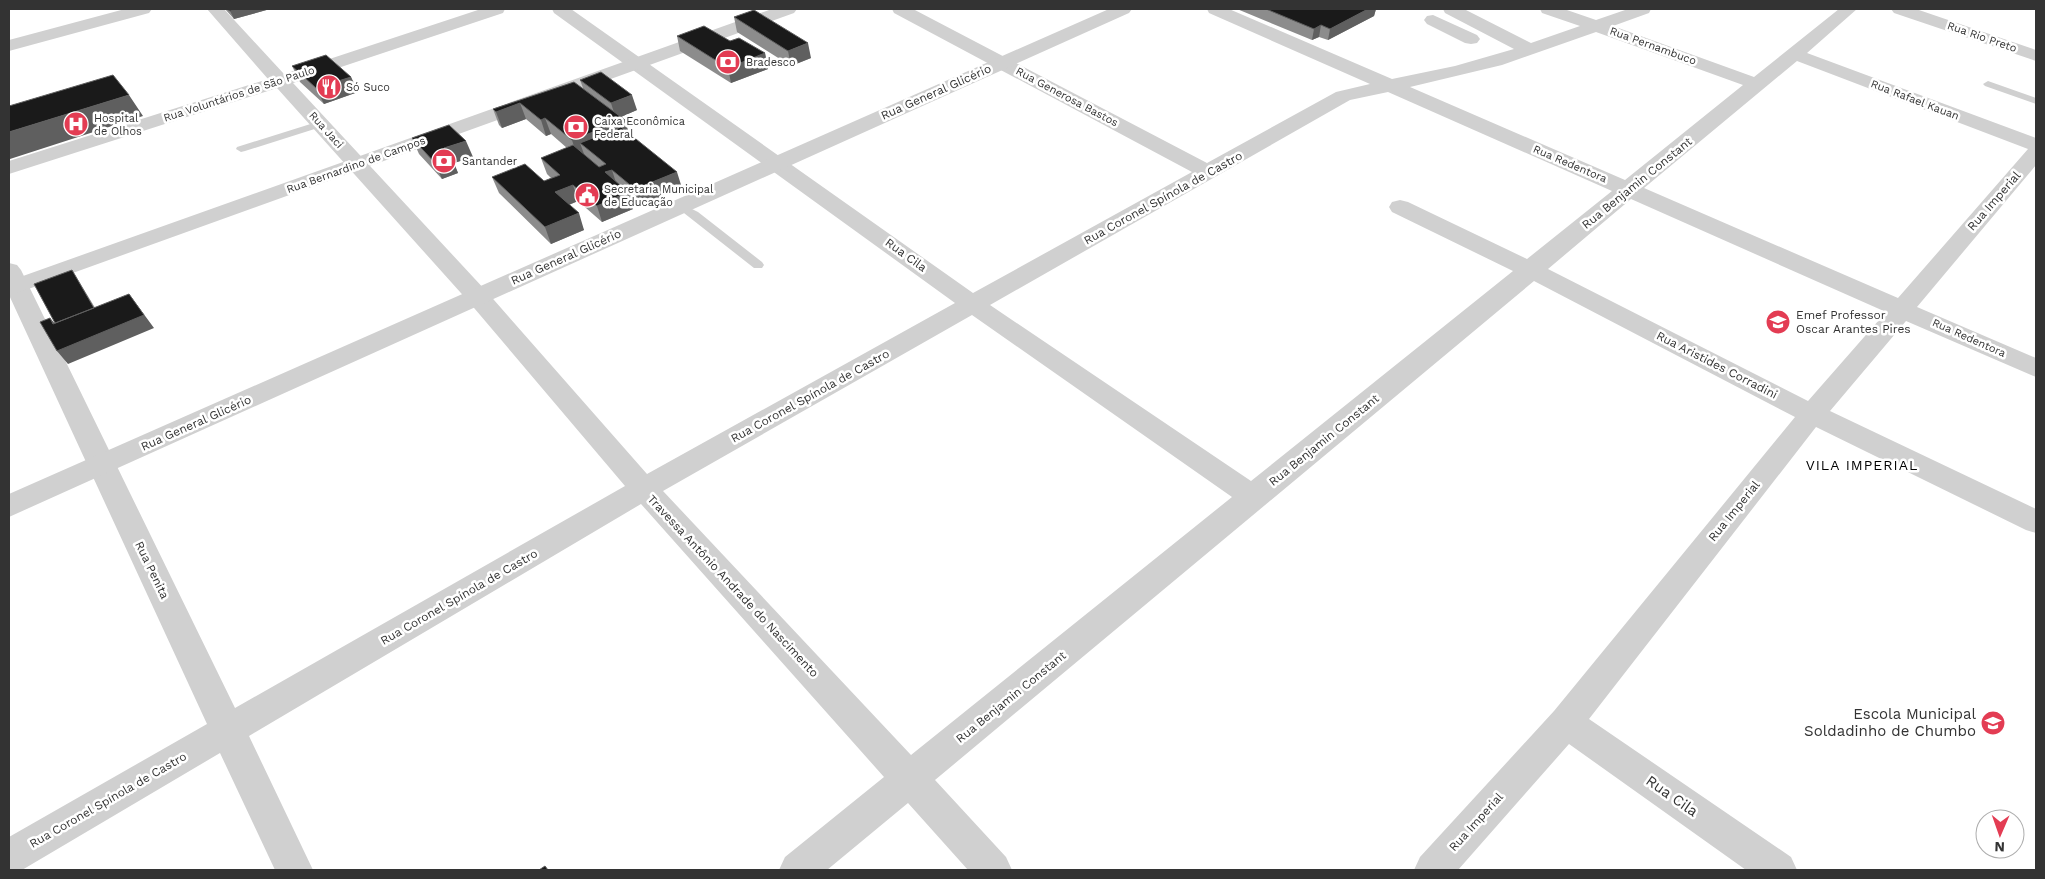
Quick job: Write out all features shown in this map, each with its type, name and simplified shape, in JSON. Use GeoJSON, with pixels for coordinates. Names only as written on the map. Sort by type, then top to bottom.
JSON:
{"type":"FeatureCollection","features":[{"type":"Feature","properties":{"kind":"street"},"geometry":{"type":"LineString","coordinates":[[9,46],[143,9]]}},
{"type":"Feature","properties":{"kind":"street","name":"Rua Jaci"},"geometry":{"type":"LineString","coordinates":[[215,9],[478,296]]}},
{"type":"Feature","properties":{"kind":"street","name":"Rua Voluntários de São Paulo"},"geometry":{"type":"LineString","coordinates":[[9,168],[497,9]]}},
{"type":"Feature","properties":{"kind":"street","name":"Rua Cila"},"geometry":{"type":"LineString","coordinates":[[560,9],[974,305],[1254,498]]}},
{"type":"Feature","properties":{"kind":"street","name":"Rua Bernardino de Campos"},"geometry":{"type":"LineString","coordinates":[[11,281],[358,165],[788,9]]}},
{"type":"Feature","properties":{"kind":"street","name":"Rua Generosa Bastos"},"geometry":{"type":"LineString","coordinates":[[900,9],[1208,172]]}},
{"type":"Feature","properties":{"kind":"street","name":"Rua General Glicério"},"geometry":{"type":"LineString","coordinates":[[9,506],[1123,9]]}},
{"type":"Feature","properties":{"kind":"street","name":"Rua Redentora"},"geometry":{"type":"LineString","coordinates":[[1215,9],[2036,368]]}},
{"type":"Feature","properties":{"kind":"street"},"geometry":{"type":"LineString","coordinates":[[1451,9],[1519,54]]}},
{"type":"Feature","properties":{"kind":"street","name":"Rua Pernambuco"},"geometry":{"type":"LineString","coordinates":[[1548,9],[1758,84]]}},
{"type":"Feature","properties":{"kind":"street","name":"Rua Coronel Spínola de Castro"},"geometry":{"type":"LineString","coordinates":[[9,858],[644,489],[1343,96],[1386,85],[1471,68],[1519,54],[1643,9]]}},
{"type":"Feature","properties":{"kind":"street","name":"Rua Benjamin Constant"},"geometry":{"type":"LineString","coordinates":[[798,870],[1849,9]]}},
{"type":"Feature","properties":{"kind":"street","name":"Rua Rio Preto"},"geometry":{"type":"LineString","coordinates":[[1900,9],[2036,56]]}},
{"type":"Feature","properties":{"kind":"street"},"geometry":{"type":"LineString","coordinates":[[1433,20],[1519,54]]}},
{"type":"Feature","properties":{"kind":"street","name":"Rua Rafael Kauan"},"geometry":{"type":"LineString","coordinates":[[1794,54],[2036,145]]}},
{"type":"Feature","properties":{"kind":"street","name":"Rua Imperial"},"geometry":{"type":"LineString","coordinates":[[1432,870],[1566,722],[1812,414],[2036,152]]}},
{"type":"Feature","properties":{"kind":"street","name":"Rua Aristides Corradini"},"geometry":{"type":"LineString","coordinates":[[1400,207],[1531,270],[1812,414],[2036,522]]}},
{"type":"Feature","properties":{"kind":"street","name":"Rua Penita"},"geometry":{"type":"LineString","coordinates":[[11,281],[229,731],[294,870]]}},
{"type":"Feature","properties":{"kind":"street","name":"Travessa Antônio Andrade do Nascimento"},"geometry":{"type":"LineString","coordinates":[[478,296],[644,489],[993,870]]}},
{"type":"Feature","properties":{"kind":"street","name":"Rua Cila"},"geometry":{"type":"LineString","coordinates":[[1566,722],[1778,870]]}},
{"type":"Feature","properties":{"kind":"lane"},"geometry":{"type":"LineString","coordinates":[[1988,84],[2036,101]]}},
{"type":"Feature","properties":{"kind":"lane"},"geometry":{"type":"LineString","coordinates":[[241,149],[320,124]]}},
{"type":"Feature","properties":{"kind":"lane"},"geometry":{"type":"LineString","coordinates":[[680,206],[694,214],[758,265]]}},
{"type":"Feature","properties":{"kind":"building"},"geometry":{"type":"Polygon","coordinates":[[[1266,9],[1368,9],[1330,29],[1321,25],[1314,29],[1266,9]]]}},
{"type":"Feature","properties":{"kind":"building"},"geometry":{"type":"Polygon","coordinates":[[[754,10],[808,43],[788,51],[734,17],[754,10]]]}},
{"type":"Feature","properties":{"kind":"building"},"geometry":{"type":"Polygon","coordinates":[[[704,26],[730,41],[739,38],[765,53],[728,68],[677,36],[704,26]]]}},
{"type":"Feature","properties":{"kind":"building"},"geometry":{"type":"Polygon","coordinates":[[[326,55],[351,77],[316,88],[292,66],[326,55]]]}},
{"type":"Feature","properties":{"kind":"building"},"geometry":{"type":"Polygon","coordinates":[[[601,72],[632,95],[611,103],[580,80],[601,72]]]}},
{"type":"Feature","properties":{"kind":"building"},"geometry":{"type":"Polygon","coordinates":[[[113,75],[129,95],[9,132],[9,106],[113,75]]]}},
{"type":"Feature","properties":{"kind":"building"},"geometry":{"type":"Polygon","coordinates":[[[574,82],[625,120],[572,140],[545,118],[541,120],[520,103],[496,112],[493,109],[574,82]]]}},
{"type":"Feature","properties":{"kind":"building"},"geometry":{"type":"Polygon","coordinates":[[[449,125],[466,141],[444,148],[451,157],[435,163],[412,138],[449,125]]]}},
{"type":"Feature","properties":{"kind":"building"},"geometry":{"type":"Polygon","coordinates":[[[621,127],[677,172],[635,189],[612,170],[605,172],[628,192],[597,206],[573,185],[555,192],[579,213],[545,227],[492,177],[525,164],[544,181],[560,175],[541,158],[573,145],[599,167],[606,164],[580,143],[621,127]]]}},
{"type":"Feature","properties":{"kind":"building"},"geometry":{"type":"Polygon","coordinates":[[[72,270],[94,308],[55,323],[34,284],[72,270]]]}},
{"type":"Feature","properties":{"kind":"building"},"geometry":{"type":"Polygon","coordinates":[[[129,294],[144,315],[57,351],[40,322],[50,318],[53,324],[129,294]]]}},
{"type":"Feature","properties":{"kind":"building"},"geometry":{"type":"Polygon","coordinates":[[[545,866],[548,870],[539,870],[545,866]]]}},
{"type":"Feature","properties":{"kind":"place","name":"Bradesco"},"geometry":{"type":"Point","coordinates":[728,62]}},
{"type":"Feature","properties":{"kind":"place","name":"Só Suco"},"geometry":{"type":"Point","coordinates":[329,87]}},
{"type":"Feature","properties":{"kind":"place","name":"Hospital de Olhos"},"geometry":{"type":"Point","coordinates":[76,124]}},
{"type":"Feature","properties":{"kind":"place","name":"Caixa Econômica Federal"},"geometry":{"type":"Point","coordinates":[576,127]}},
{"type":"Feature","properties":{"kind":"place","name":"Santander"},"geometry":{"type":"Point","coordinates":[444,161]}},
{"type":"Feature","properties":{"kind":"place","name":"Secretaria Municipal de Educação"},"geometry":{"type":"Point","coordinates":[587,195]}},
{"type":"Feature","properties":{"kind":"place","name":"Emef Professor Oscar Arantes Pires"},"geometry":{"type":"Point","coordinates":[1778,322]}},
{"type":"Feature","properties":{"kind":"place","name":"Escola Municipal Soldadinho de Chumbo"},"geometry":{"type":"Point","coordinates":[1993,723]}},
{"type":"Feature","properties":{"kind":"district","name":"VILA IMPERIAL"},"geometry":{"type":"Point","coordinates":[1862,465]}}]}
